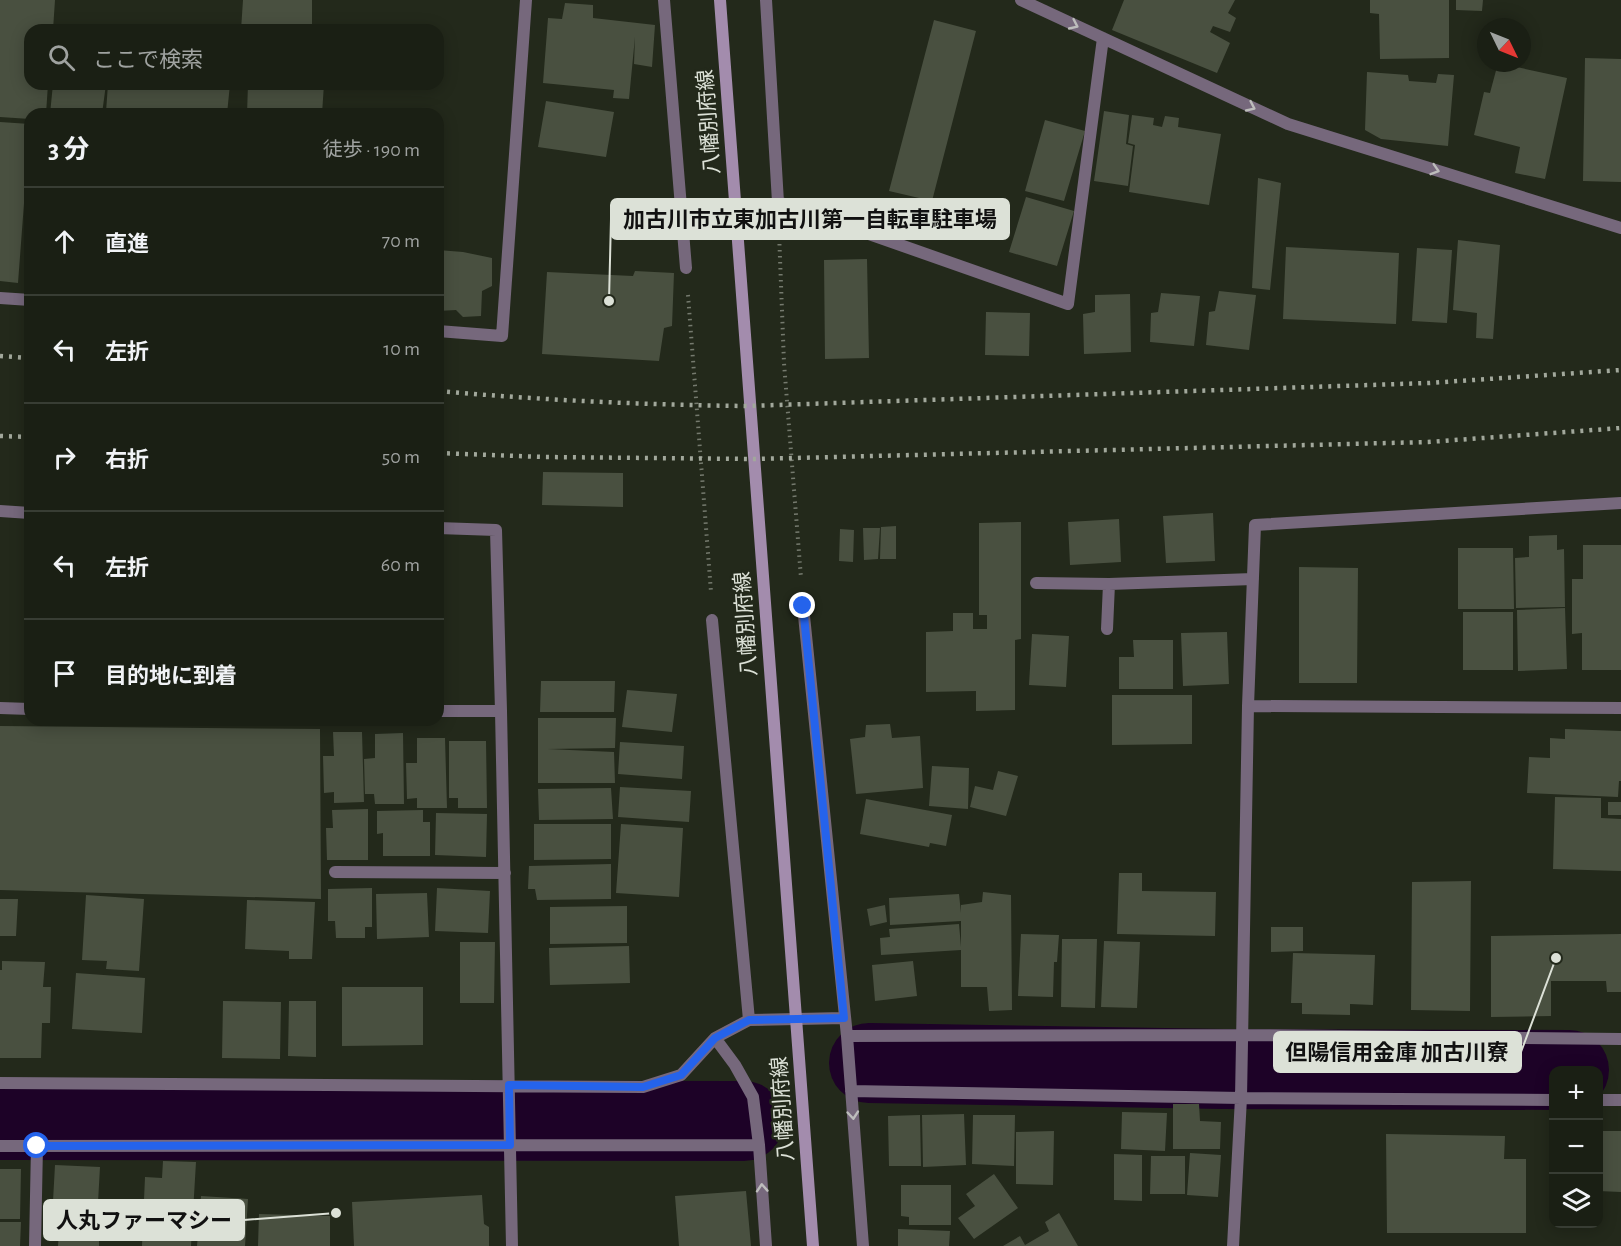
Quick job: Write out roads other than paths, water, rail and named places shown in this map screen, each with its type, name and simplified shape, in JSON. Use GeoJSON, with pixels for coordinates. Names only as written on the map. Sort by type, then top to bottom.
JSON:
{"type":"FeatureCollection","features":[{"type":"Feature","properties":{"kind":"main road","name":"八幡別府線"},"geometry":{"type":"LineString","coordinates":[[720,0],[813,1246]]}},
{"type":"Feature","properties":{"kind":"street"},"geometry":{"type":"LineString","coordinates":[[444,331],[502,336],[526,0]]}},
{"type":"Feature","properties":{"kind":"street"},"geometry":{"type":"LineString","coordinates":[[664,0],[686,268]]}},
{"type":"Feature","properties":{"kind":"street"},"geometry":{"type":"LineString","coordinates":[[765,0],[778,202],[1068,304],[1103,38]]}},
{"type":"Feature","properties":{"kind":"street"},"geometry":{"type":"LineString","coordinates":[[1021,0],[1288,124],[1621,228]]}},
{"type":"Feature","properties":{"kind":"street"},"geometry":{"type":"LineString","coordinates":[[0,298],[24,300]]}},
{"type":"Feature","properties":{"kind":"street"},"geometry":{"type":"LineString","coordinates":[[1233,1246],[1241,1091],[1248,706],[1255,525],[1621,503]]}},
{"type":"Feature","properties":{"kind":"street"},"geometry":{"type":"LineString","coordinates":[[0,511],[24,513]]}},
{"type":"Feature","properties":{"kind":"street"},"geometry":{"type":"LineString","coordinates":[[444,528],[496,530],[512,1246]]}},
{"type":"Feature","properties":{"kind":"street"},"geometry":{"type":"LineString","coordinates":[[1036,584],[1253,579]]}},
{"type":"Feature","properties":{"kind":"street"},"geometry":{"type":"LineString","coordinates":[[1107,629],[1109,584]]}},
{"type":"Feature","properties":{"kind":"street"},"geometry":{"type":"LineString","coordinates":[[803,606],[847,1036],[863,1246]]}},
{"type":"Feature","properties":{"kind":"street"},"geometry":{"type":"LineString","coordinates":[[712,620],[749,1020]]}},
{"type":"Feature","properties":{"kind":"street"},"geometry":{"type":"LineString","coordinates":[[1248,706],[1621,708]]}},
{"type":"Feature","properties":{"kind":"street"},"geometry":{"type":"LineString","coordinates":[[0,708],[24,709]]}},
{"type":"Feature","properties":{"kind":"street"},"geometry":{"type":"LineString","coordinates":[[444,711],[501,711]]}},
{"type":"Feature","properties":{"kind":"street"},"geometry":{"type":"LineString","coordinates":[[336,872],[505,873]]}},
{"type":"Feature","properties":{"kind":"street"},"geometry":{"type":"LineString","coordinates":[[0,1083],[643,1087],[681,1075],[715,1038],[749,1020],[844,1018]]}},
{"type":"Feature","properties":{"kind":"street"},"geometry":{"type":"LineString","coordinates":[[847,1036],[1241,1035],[1621,1039]]}},
{"type":"Feature","properties":{"kind":"street"},"geometry":{"type":"LineString","coordinates":[[715,1038],[735,1065],[753,1097],[759,1145],[766,1246]]}},
{"type":"Feature","properties":{"kind":"street"},"geometry":{"type":"LineString","coordinates":[[851,1092],[1241,1091],[1549,1100]]}},
{"type":"Feature","properties":{"kind":"street"},"geometry":{"type":"LineString","coordinates":[[1603,1100],[1621,1100]]}},
{"type":"Feature","properties":{"kind":"street"},"geometry":{"type":"LineString","coordinates":[[0,1146],[510,1141],[759,1145]]}},
{"type":"Feature","properties":{"kind":"street"},"geometry":{"type":"LineString","coordinates":[[35,1246],[37,1146]]}},
{"type":"Feature","properties":{"kind":"waterway"},"geometry":{"type":"LineString","coordinates":[[869,1063],[1223,1069],[1549,1070]]}},
{"type":"Feature","properties":{"kind":"waterway"},"geometry":{"type":"LineString","coordinates":[[0,1120],[744,1121]]}},
{"type":"Feature","properties":{"kind":"railway"},"geometry":{"type":"LineString","coordinates":[[0,356],[24,358]]}},
{"type":"Feature","properties":{"kind":"railway"},"geometry":{"type":"LineString","coordinates":[[444,391],[593,402],[747,406],[1429,383],[1621,370]]}},
{"type":"Feature","properties":{"kind":"railway"},"geometry":{"type":"LineString","coordinates":[[444,453],[544,457],[755,459],[1428,442],[1621,428]]}},
{"type":"Feature","properties":{"kind":"railway"},"geometry":{"type":"LineString","coordinates":[[0,436],[24,437]]}},
{"type":"Feature","properties":{"kind":"place","name":"加古川市立東加古川第一自転車駐車場"},"geometry":{"type":"Point","coordinates":[609,301]}},
{"type":"Feature","properties":{"kind":"place","name":"但陽信用金庫 加古川寮"},"geometry":{"type":"Point","coordinates":[1556,958]}},
{"type":"Feature","properties":{"kind":"place","name":"人丸ファーマシー"},"geometry":{"type":"Point","coordinates":[336,1213]}}]}
